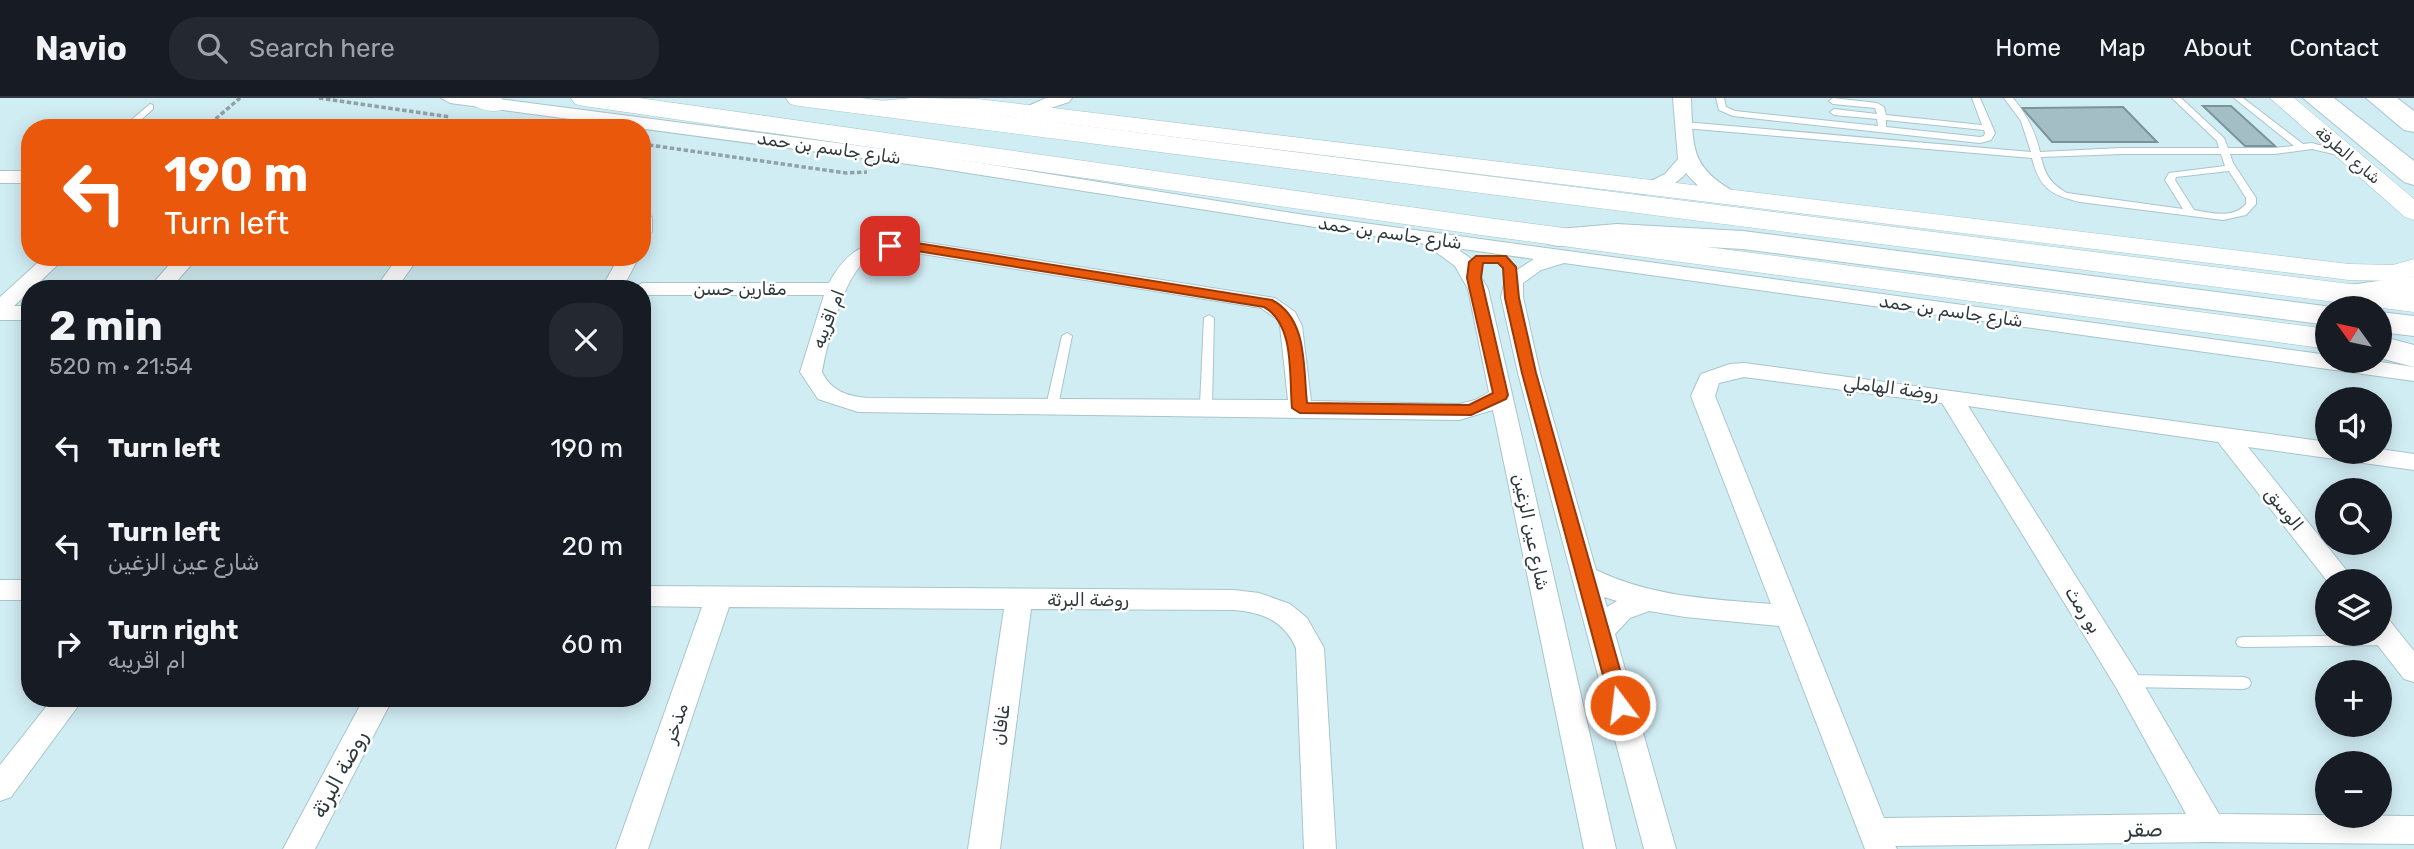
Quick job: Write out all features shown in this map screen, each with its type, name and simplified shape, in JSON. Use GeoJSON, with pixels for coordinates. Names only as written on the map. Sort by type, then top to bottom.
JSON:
{"type":"FeatureCollection","features":[{"type":"Feature","properties":{"kind":"main road","name":"شارع جاسم بن حمد"},"geometry":{"type":"LineString","coordinates":[[584,98],[1562,247],[1929,288],[2315,337]]}},
{"type":"Feature","properties":{"kind":"main road"},"geometry":{"type":"LineString","coordinates":[[799,98],[1870,233],[2315,301]]}},
{"type":"Feature","properties":{"kind":"main road","name":"شارع الطرفة"},"geometry":{"type":"LineString","coordinates":[[2317,98],[2414,176]]}},
{"type":"Feature","properties":{"kind":"main road"},"geometry":{"type":"LineString","coordinates":[[2349,98],[2414,150]]}},
{"type":"Feature","properties":{"kind":"main road"},"geometry":{"type":"LineString","coordinates":[[2381,98],[2414,124]]}},
{"type":"Feature","properties":{"kind":"main road"},"geometry":{"type":"LineString","coordinates":[[1436,178],[1474,174],[1537,181],[1580,180]]}},
{"type":"Feature","properties":{"kind":"main road"},"geometry":{"type":"LineString","coordinates":[[1804,208],[1870,233]]}},
{"type":"Feature","properties":{"kind":"main road"},"geometry":{"type":"LineString","coordinates":[[1562,247],[1617,233],[1743,240],[2315,302]]}},
{"type":"Feature","properties":{"kind":"main road"},"geometry":{"type":"LineString","coordinates":[[2371,296],[2414,286]]}},
{"type":"Feature","properties":{"kind":"main road"},"geometry":{"type":"LineString","coordinates":[[1822,294],[1929,288]]}},
{"type":"Feature","properties":{"kind":"main road"},"geometry":{"type":"LineString","coordinates":[[2392,303],[2414,302]]}},
{"type":"Feature","properties":{"kind":"main road"},"geometry":{"type":"LineString","coordinates":[[2392,323],[2414,326]]}},
{"type":"Feature","properties":{"kind":"main road"},"geometry":{"type":"LineString","coordinates":[[2392,347],[2414,350]]}},
{"type":"Feature","properties":{"kind":"main road"},"geometry":{"type":"LineString","coordinates":[[2392,350],[2414,356]]}},
{"type":"Feature","properties":{"kind":"street","name":"شارع جاسم بن حمد"},"geometry":{"type":"LineString","coordinates":[[450,98],[484,111],[555,119]]}},
{"type":"Feature","properties":{"kind":"street"},"geometry":{"type":"LineString","coordinates":[[1026,111],[1063,98],[1071,113],[1085,119]]}},
{"type":"Feature","properties":{"kind":"street"},"geometry":{"type":"LineString","coordinates":[[1682,98],[1686,162],[1704,183],[1733,199]]}},
{"type":"Feature","properties":{"kind":"street","name":"شارع الطرفة"},"geometry":{"type":"LineString","coordinates":[[2281,98],[2414,212]]}},
{"type":"Feature","properties":{"kind":"street"},"geometry":{"type":"LineString","coordinates":[[880,108],[959,104],[2349,272],[2395,273],[2414,267]]}},
{"type":"Feature","properties":{"kind":"street","name":"شارع جاسم بن حمد"},"geometry":{"type":"LineString","coordinates":[[651,130],[930,161],[1426,238],[1562,247],[1822,294],[2414,374]]}},
{"type":"Feature","properties":{"kind":"street"},"geometry":{"type":"LineString","coordinates":[[1645,189],[1672,178],[1686,162]]}},
{"type":"Feature","properties":{"kind":"street"},"geometry":{"type":"LineString","coordinates":[[0,177],[21,177]]}},
{"type":"Feature","properties":{"kind":"street","name":"شارع عين الزغين"},"geometry":{"type":"LineString","coordinates":[[1426,238],[1455,255],[1474,278],[1600,849]]}},
{"type":"Feature","properties":{"kind":"street","name":"ام اقريبه"},"geometry":{"type":"LineString","coordinates":[[1300,408],[1291,326],[1278,309],[1254,300],[904,245],[876,249],[853,261],[838,289],[810,372],[822,392],[834,399],[867,406],[1206,405],[1300,408],[1459,412],[1483,406],[1501,395]]}},
{"type":"Feature","properties":{"kind":"street"},"geometry":{"type":"LineString","coordinates":[[1474,278],[1476,262],[1495,257],[1507,263],[1513,281],[1562,247]]}},
{"type":"Feature","properties":{"kind":"street"},"geometry":{"type":"LineString","coordinates":[[32,280],[46,266]]}},
{"type":"Feature","properties":{"kind":"street"},"geometry":{"type":"LineString","coordinates":[[166,280],[180,266]]}},
{"type":"Feature","properties":{"kind":"street","name":"شارع عين الزغين"},"geometry":{"type":"LineString","coordinates":[[1513,281],[1512,298],[1529,373],[1660,849]]}},
{"type":"Feature","properties":{"kind":"street","name":"مقارين حسن"},"geometry":{"type":"LineString","coordinates":[[651,289],[838,289]]}},
{"type":"Feature","properties":{"kind":"street"},"geometry":{"type":"LineString","coordinates":[[0,310],[21,290]]}},
{"type":"Feature","properties":{"kind":"street"},"geometry":{"type":"LineString","coordinates":[[0,310],[21,312]]}},
{"type":"Feature","properties":{"kind":"street","name":"روضة الهاملي"},"geometry":{"type":"LineString","coordinates":[[1877,841],[1706,405],[1703,396],[1709,379],[1730,371],[1744,370],[1950,396],[2315,448]]}},
{"type":"Feature","properties":{"kind":"street","name":"بو رمث"},"geometry":{"type":"LineString","coordinates":[[1950,396],[2127,681],[2210,828]]}},
{"type":"Feature","properties":{"kind":"street","name":"ام اقريبه"},"geometry":{"type":"LineString","coordinates":[[1459,412],[1508,430]]}},
{"type":"Feature","properties":{"kind":"street","name":"الوسق"},"geometry":{"type":"LineString","coordinates":[[2227,437],[2332,569]]}},
{"type":"Feature","properties":{"kind":"street"},"geometry":{"type":"LineString","coordinates":[[2392,459],[2414,462]]}},
{"type":"Feature","properties":{"kind":"street"},"geometry":{"type":"LineString","coordinates":[[1585,576],[1612,590],[1645,601],[1790,616]]}},
{"type":"Feature","properties":{"kind":"street"},"geometry":{"type":"LineString","coordinates":[[0,590],[21,590]]}},
{"type":"Feature","properties":{"kind":"street","name":"روضة البرثة"},"geometry":{"type":"LineString","coordinates":[[651,596],[1251,601],[1283,612],[1296,622],[1310,648],[1320,849]]}},
{"type":"Feature","properties":{"kind":"street","name":"مذخر"},"geometry":{"type":"LineString","coordinates":[[632,849],[719,597]]}},
{"type":"Feature","properties":{"kind":"street","name":"غافان"},"geometry":{"type":"LineString","coordinates":[[984,849],[1018,601]]}},
{"type":"Feature","properties":{"kind":"street"},"geometry":{"type":"LineString","coordinates":[[1600,632],[1620,611],[1645,601]]}},
{"type":"Feature","properties":{"kind":"street"},"geometry":{"type":"LineString","coordinates":[[2392,644],[2414,671]]}},
{"type":"Feature","properties":{"kind":"street"},"geometry":{"type":"LineString","coordinates":[[0,788],[63,707]]}},
{"type":"Feature","properties":{"kind":"street","name":"روضة البرثة"},"geometry":{"type":"LineString","coordinates":[[299,849],[374,707]]}},
{"type":"Feature","properties":{"kind":"street","name":"صقر"},"geometry":{"type":"LineString","coordinates":[[1877,841],[2210,828],[2414,830]]}},
{"type":"Feature","properties":{"kind":"lane"},"geometry":{"type":"LineString","coordinates":[[1720,98],[1722,108],[1733,113],[1980,140],[1990,135],[1976,98]]}},
{"type":"Feature","properties":{"kind":"lane"},"geometry":{"type":"LineString","coordinates":[[2009,98],[2027,125],[2043,183],[2057,194],[2080,200],[2223,217],[2235,216],[2248,209],[2251,198],[2231,168],[2218,136],[2176,98]]}},
{"type":"Feature","properties":{"kind":"lane"},"geometry":{"type":"LineString","coordinates":[[2238,98],[2301,147]]}},
{"type":"Feature","properties":{"kind":"lane"},"geometry":{"type":"LineString","coordinates":[[136,119],[150,107]]}},
{"type":"Feature","properties":{"kind":"lane"},"geometry":{"type":"LineString","coordinates":[[1835,107],[1882,115],[1987,125]]}},
{"type":"Feature","properties":{"kind":"lane"},"geometry":{"type":"LineString","coordinates":[[1882,115],[1882,130]]}},
{"type":"Feature","properties":{"kind":"lane"},"geometry":{"type":"LineString","coordinates":[[1684,125],[2035,155],[2224,149],[2274,151],[2301,147],[2325,148],[2347,154]]}},
{"type":"Feature","properties":{"kind":"lane"},"geometry":{"type":"LineString","coordinates":[[2190,212],[2170,180],[2172,175],[2231,168]]}},
{"type":"Feature","properties":{"kind":"lane"},"geometry":{"type":"LineString","coordinates":[[1206,405],[1209,318]]}},
{"type":"Feature","properties":{"kind":"lane"},"geometry":{"type":"LineString","coordinates":[[1052,406],[1067,336]]}},
{"type":"Feature","properties":{"kind":"lane"},"geometry":{"type":"LineString","coordinates":[[2243,642],[2315,638]]}},
{"type":"Feature","properties":{"kind":"lane"},"geometry":{"type":"LineString","coordinates":[[2127,681],[2244,683]]}},
{"type":"Feature","properties":{"kind":"path"},"geometry":{"type":"LineString","coordinates":[[216,119],[240,98]]}},
{"type":"Feature","properties":{"kind":"path"},"geometry":{"type":"LineString","coordinates":[[319,98],[484,111],[505,119]]}},
{"type":"Feature","properties":{"kind":"building"},"geometry":{"type":"Polygon","coordinates":[[[2203,106],[2231,106],[2275,146],[2245,146],[2203,106]]]}},
{"type":"Feature","properties":{"kind":"building"},"geometry":{"type":"Polygon","coordinates":[[[2123,107],[2157,142],[2052,142],[2022,108],[2123,107]]]}},
{"type":"Feature","properties":{"kind":"route"},"geometry":{"type":"LineString","coordinates":[[890,246],[904,245],[1267,303],[1287,317],[1291,326],[1300,408],[1459,412],[1483,406],[1501,395],[1474,278],[1476,262],[1480,258],[1502,259],[1510,267],[1512,298],[1529,373],[1620,705]]}}]}
